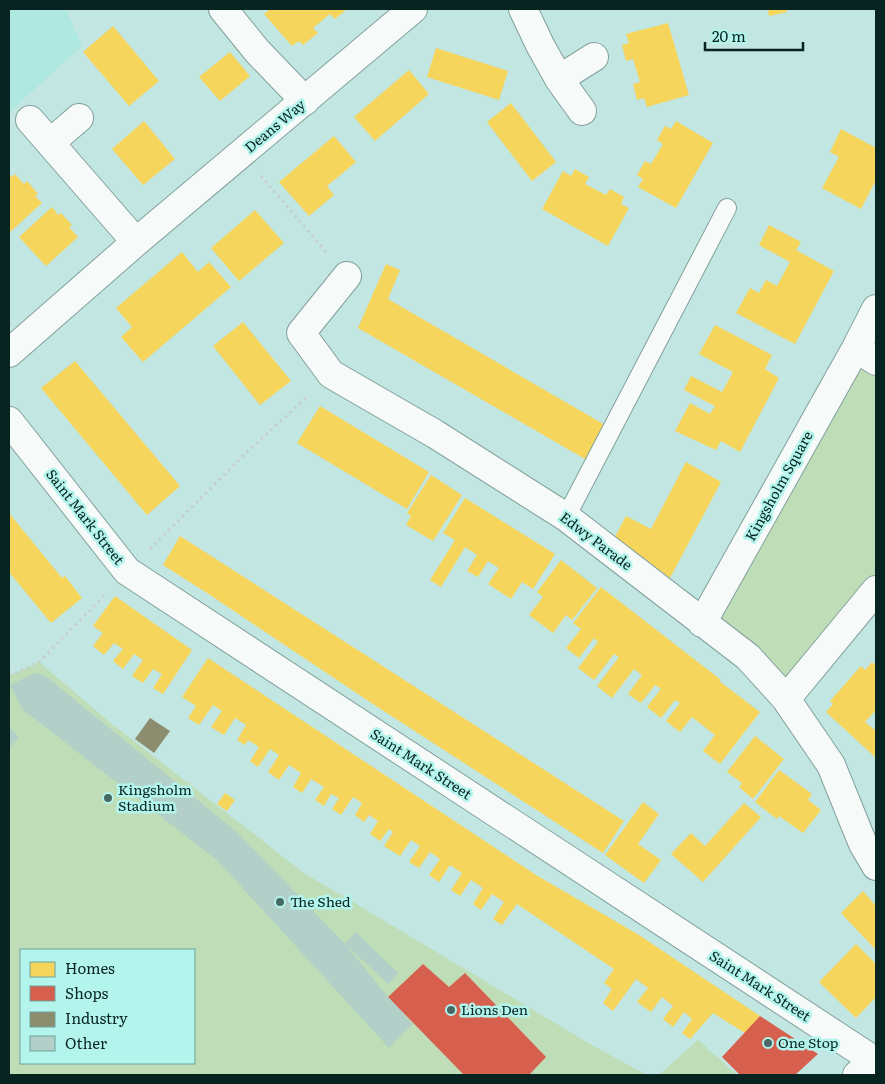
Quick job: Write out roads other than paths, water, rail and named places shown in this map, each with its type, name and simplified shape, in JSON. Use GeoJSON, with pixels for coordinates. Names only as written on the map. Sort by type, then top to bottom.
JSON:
{"type":"FeatureCollection","features":[{"type":"Feature","properties":{"kind":"street"},"geometry":{"type":"LineString","coordinates":[[223,9],[257,51],[305,101]]}},
{"type":"Feature","properties":{"kind":"street","name":"Deans Way"},"geometry":{"type":"LineString","coordinates":[[9,353],[136,242],[413,9]]}},
{"type":"Feature","properties":{"kind":"street"},"geometry":{"type":"LineString","coordinates":[[523,9],[559,79],[582,111]]}},
{"type":"Feature","properties":{"kind":"street"},"geometry":{"type":"LineString","coordinates":[[559,79],[594,56]]}},
{"type":"Feature","properties":{"kind":"street"},"geometry":{"type":"LineString","coordinates":[[50,143],[79,118]]}},
{"type":"Feature","properties":{"kind":"street"},"geometry":{"type":"LineString","coordinates":[[30,120],[136,242]]}},
{"type":"Feature","properties":{"kind":"street","name":"Edwy Parade"},"geometry":{"type":"LineString","coordinates":[[347,276],[301,333],[331,374],[435,434],[566,517],[748,657],[786,699],[831,766],[872,847]]}},
{"type":"Feature","properties":{"kind":"street","name":"Kingsholm Square"},"geometry":{"type":"LineString","coordinates":[[702,623],[866,355],[876,308]]}},
{"type":"Feature","properties":{"kind":"street","name":"Saint Mark Street"},"geometry":{"type":"LineString","coordinates":[[9,421],[128,571],[869,1066]]}},
{"type":"Feature","properties":{"kind":"street"},"geometry":{"type":"LineString","coordinates":[[786,699],[876,590]]}},
{"type":"Feature","properties":{"kind":"lane"},"geometry":{"type":"LineString","coordinates":[[566,517],[727,208]]}},
{"type":"Feature","properties":{"kind":"place","name":"Kingsholm Stadium"},"geometry":{"type":"Point","coordinates":[108,798]}},
{"type":"Feature","properties":{"kind":"place","name":"The Shed"},"geometry":{"type":"Point","coordinates":[280,902]}},
{"type":"Feature","properties":{"kind":"place","name":"Lions Den"},"geometry":{"type":"Point","coordinates":[451,1010]}},
{"type":"Feature","properties":{"kind":"place","name":"One Stop"},"geometry":{"type":"Point","coordinates":[768,1043]}}]}
